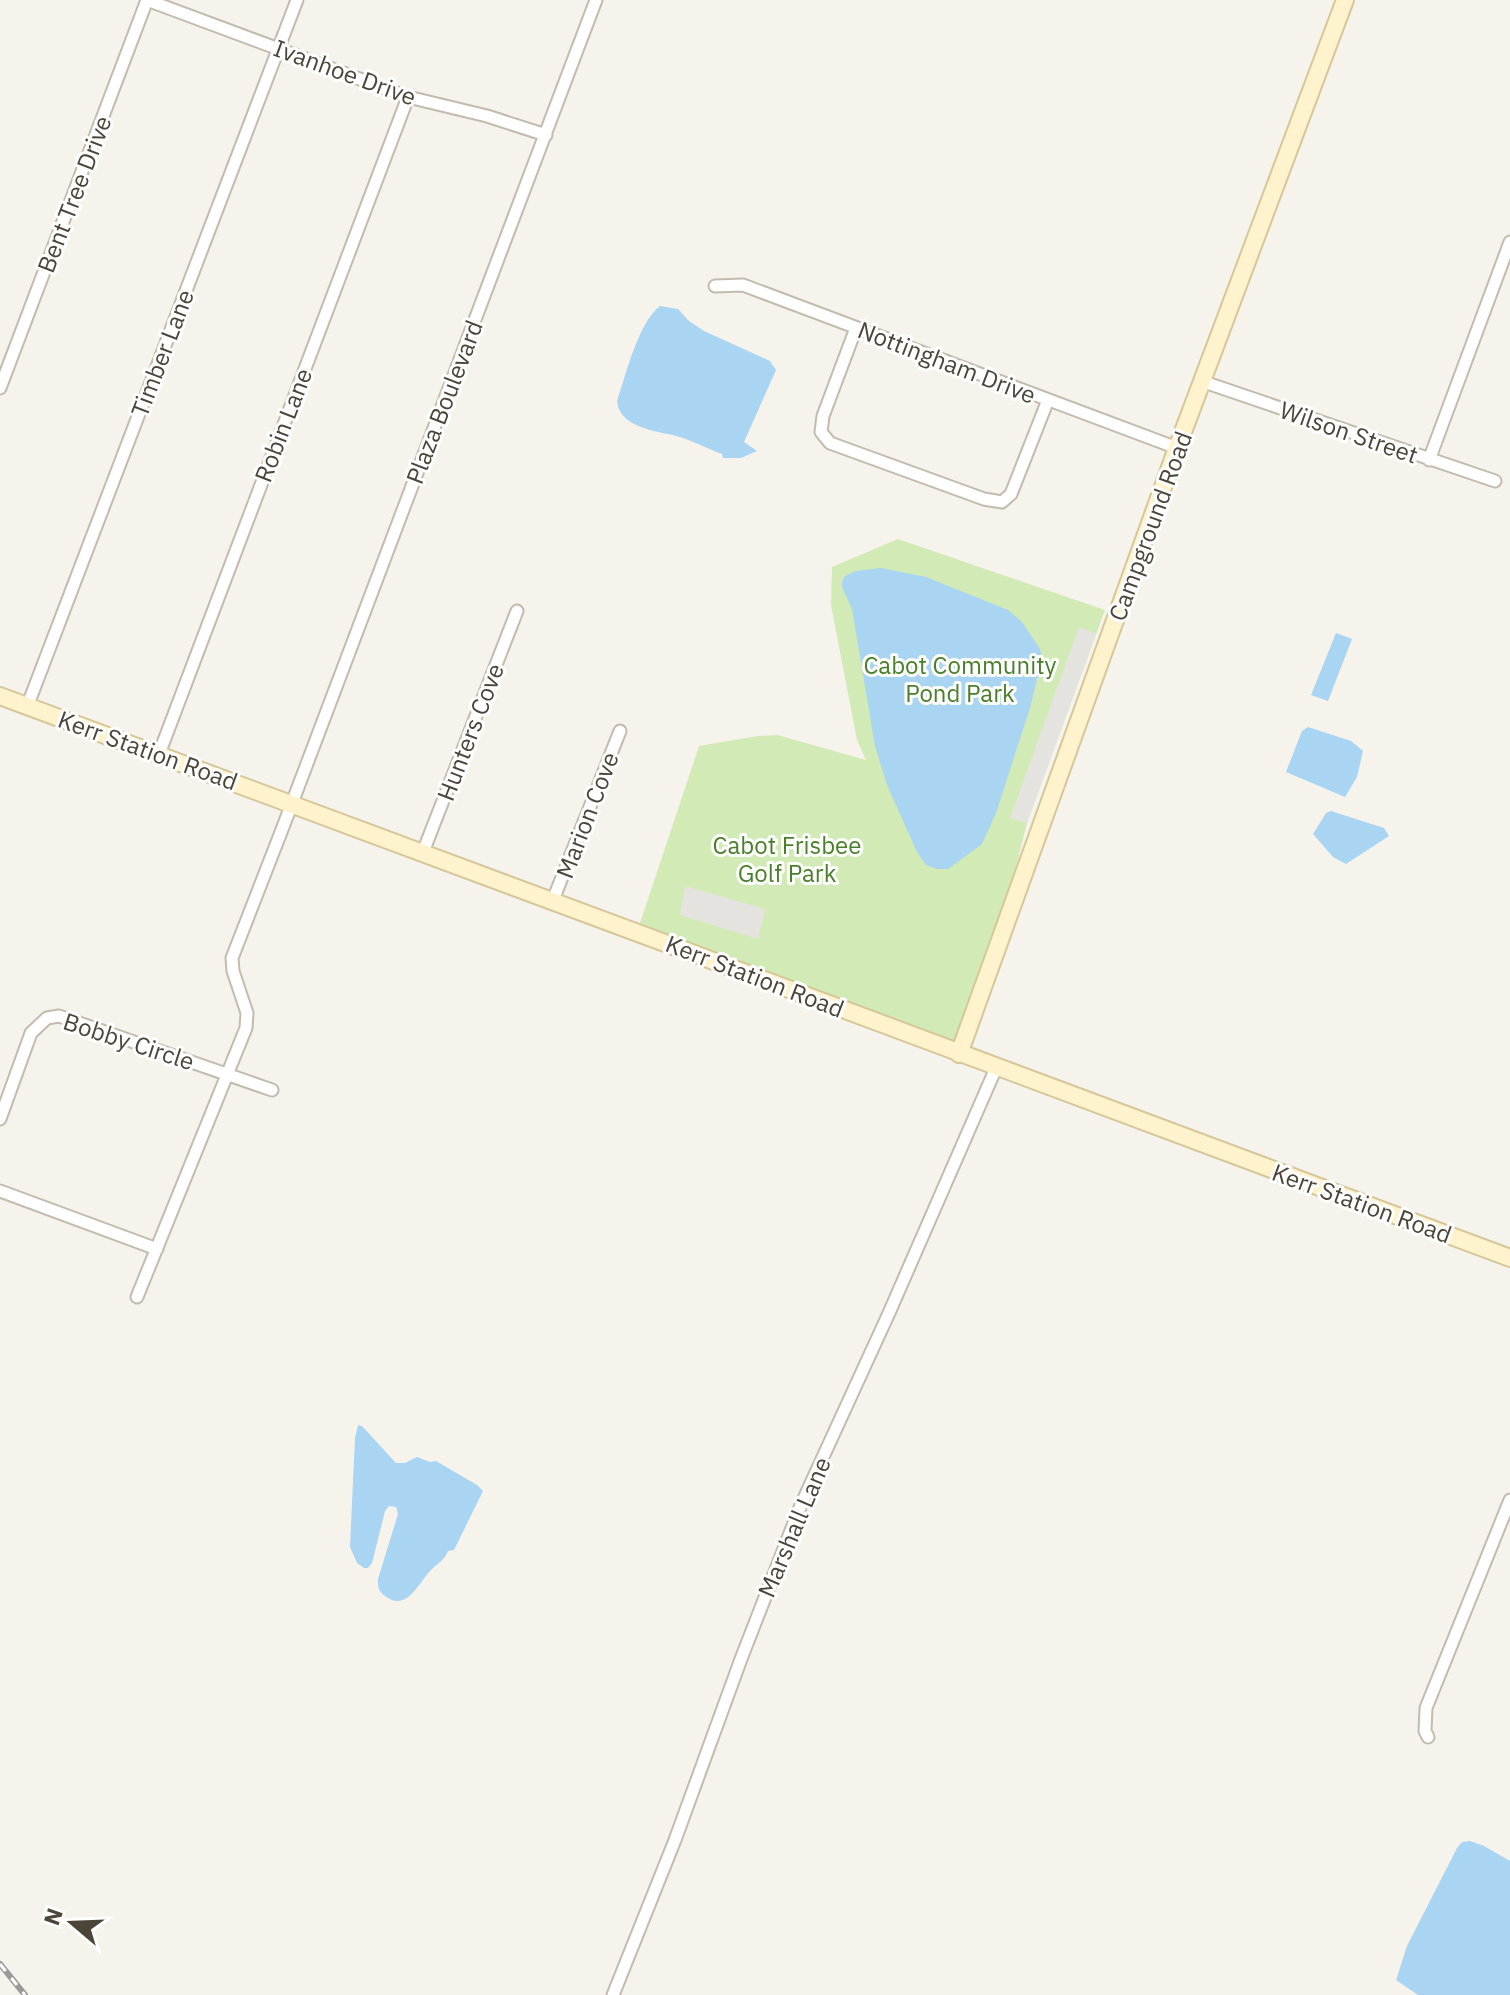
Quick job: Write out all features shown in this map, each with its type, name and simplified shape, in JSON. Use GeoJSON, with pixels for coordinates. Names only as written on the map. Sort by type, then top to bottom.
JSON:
{"type":"FeatureCollection","features":[{"type":"Feature","properties":{"kind":"street","name":"Ivanhoe Drive"},"geometry":{"type":"LineString","coordinates":[[147,0],[408,97],[487,116],[546,135]]}},
{"type":"Feature","properties":{"kind":"street","name":"Bent Tree Drive"},"geometry":{"type":"LineString","coordinates":[[0,388],[147,0]]}},
{"type":"Feature","properties":{"kind":"street","name":"Timber Lane"},"geometry":{"type":"LineString","coordinates":[[27,707],[297,0]]}},
{"type":"Feature","properties":{"kind":"street","name":"Plaza Boulevard"},"geometry":{"type":"LineString","coordinates":[[137,1297],[246,1028],[247,1013],[233,971],[232,958],[596,0]]}},
{"type":"Feature","properties":{"kind":"street","name":"Campground Road"},"geometry":{"type":"LineString","coordinates":[[959,1054],[1177,448],[1345,0]]}},
{"type":"Feature","properties":{"kind":"street","name":"Robin Lane"},"geometry":{"type":"LineString","coordinates":[[159,754],[408,97]]}},
{"type":"Feature","properties":{"kind":"street"},"geometry":{"type":"LineString","coordinates":[[1429,460],[1510,242]]}},
{"type":"Feature","properties":{"kind":"street","name":"Nottingham Drive"},"geometry":{"type":"LineString","coordinates":[[715,286],[743,285],[1177,448]]}},
{"type":"Feature","properties":{"kind":"street"},"geometry":{"type":"LineString","coordinates":[[856,328],[823,416],[821,432],[830,443],[984,499],[1002,502],[1011,494],[1048,400]]}},
{"type":"Feature","properties":{"kind":"street","name":"Wilson Street"},"geometry":{"type":"LineString","coordinates":[[1204,382],[1495,481]]}},
{"type":"Feature","properties":{"kind":"street","name":"Hunters Cove"},"geometry":{"type":"LineString","coordinates":[[423,852],[517,611]]}},
{"type":"Feature","properties":{"kind":"street","name":"Kerr Station Road"},"geometry":{"type":"LineString","coordinates":[[0,696],[1510,1258]]}},
{"type":"Feature","properties":{"kind":"street","name":"Marion Cove"},"geometry":{"type":"LineString","coordinates":[[553,900],[620,731]]}},
{"type":"Feature","properties":{"kind":"street","name":"Bobby Circle"},"geometry":{"type":"LineString","coordinates":[[0,1119],[31,1033],[47,1018],[59,1016],[272,1090]]}},
{"type":"Feature","properties":{"kind":"street","name":"Marshall Lane"},"geometry":{"type":"LineString","coordinates":[[613,1995],[801,1505],[996,1068]]}},
{"type":"Feature","properties":{"kind":"street"},"geometry":{"type":"LineString","coordinates":[[0,1191],[157,1249]]}},
{"type":"Feature","properties":{"kind":"street"},"geometry":{"type":"LineString","coordinates":[[1428,1737],[1425,1731],[1426,1708],[1510,1500]]}},
{"type":"Feature","properties":{"kind":"green space"},"geometry":{"type":"Polygon","coordinates":[[[898,539],[1105,610],[1027,823],[994,955],[959,1054],[640,923],[699,746],[777,735],[866,760],[857,740],[831,605],[832,567],[898,539]]]}},
{"type":"Feature","properties":{"kind":"shaded area"},"geometry":{"type":"Polygon","coordinates":[[[1079,627],[1096,634],[1027,823],[1010,818],[1079,627]]]}},
{"type":"Feature","properties":{"kind":"shaded area"},"geometry":{"type":"Polygon","coordinates":[[[685,886],[765,909],[758,939],[680,915],[685,886]]]}},
{"type":"Feature","properties":{"kind":"water"},"geometry":{"type":"Polygon","coordinates":[[[660,306],[678,309],[704,331],[770,361],[776,370],[744,442],[757,451],[741,458],[723,458],[722,454],[685,439],[638,426],[619,409],[617,401],[634,350],[645,324],[660,306]]]}},
{"type":"Feature","properties":{"kind":"water"},"geometry":{"type":"Polygon","coordinates":[[[881,568],[926,577],[1008,610],[1022,622],[1040,649],[1042,659],[1030,708],[996,813],[982,844],[948,869],[926,865],[917,852],[887,785],[875,746],[852,609],[842,582],[845,576],[856,571],[881,568]]]}},
{"type":"Feature","properties":{"kind":"water"},"geometry":{"type":"Polygon","coordinates":[[[1336,633],[1352,639],[1328,701],[1311,695],[1336,633]]]}},
{"type":"Feature","properties":{"kind":"water"},"geometry":{"type":"Polygon","coordinates":[[[1308,727],[1351,741],[1363,751],[1357,777],[1345,797],[1286,772],[1302,731],[1308,727]]]}},
{"type":"Feature","properties":{"kind":"water"},"geometry":{"type":"Polygon","coordinates":[[[1331,811],[1384,828],[1389,836],[1346,864],[1333,857],[1313,834],[1326,813],[1331,811]]]}},
{"type":"Feature","properties":{"kind":"water"},"geometry":{"type":"Polygon","coordinates":[[[358,1425],[396,1463],[405,1463],[417,1457],[436,1461],[483,1491],[454,1550],[448,1551],[412,1594],[400,1601],[385,1596],[378,1584],[398,1514],[396,1507],[389,1506],[385,1511],[372,1563],[368,1568],[357,1563],[350,1547],[358,1425]]]}},
{"type":"Feature","properties":{"kind":"water"},"geometry":{"type":"Polygon","coordinates":[[[1470,1841],[1510,1861],[1510,1995],[1418,1995],[1396,1980],[1407,1946],[1457,1848],[1462,1842],[1470,1841]]]}},
{"type":"Feature","properties":{"kind":"railway"},"geometry":{"type":"LineString","coordinates":[[0,1964],[25,1995]]}},
{"type":"Feature","properties":{"kind":"park label","name":"Cabot Community Pond Park"},"geometry":{"type":"Point","coordinates":[960,679]}},
{"type":"Feature","properties":{"kind":"park label","name":"Cabot Frisbee Golf Park"},"geometry":{"type":"Point","coordinates":[787,859]}}]}
